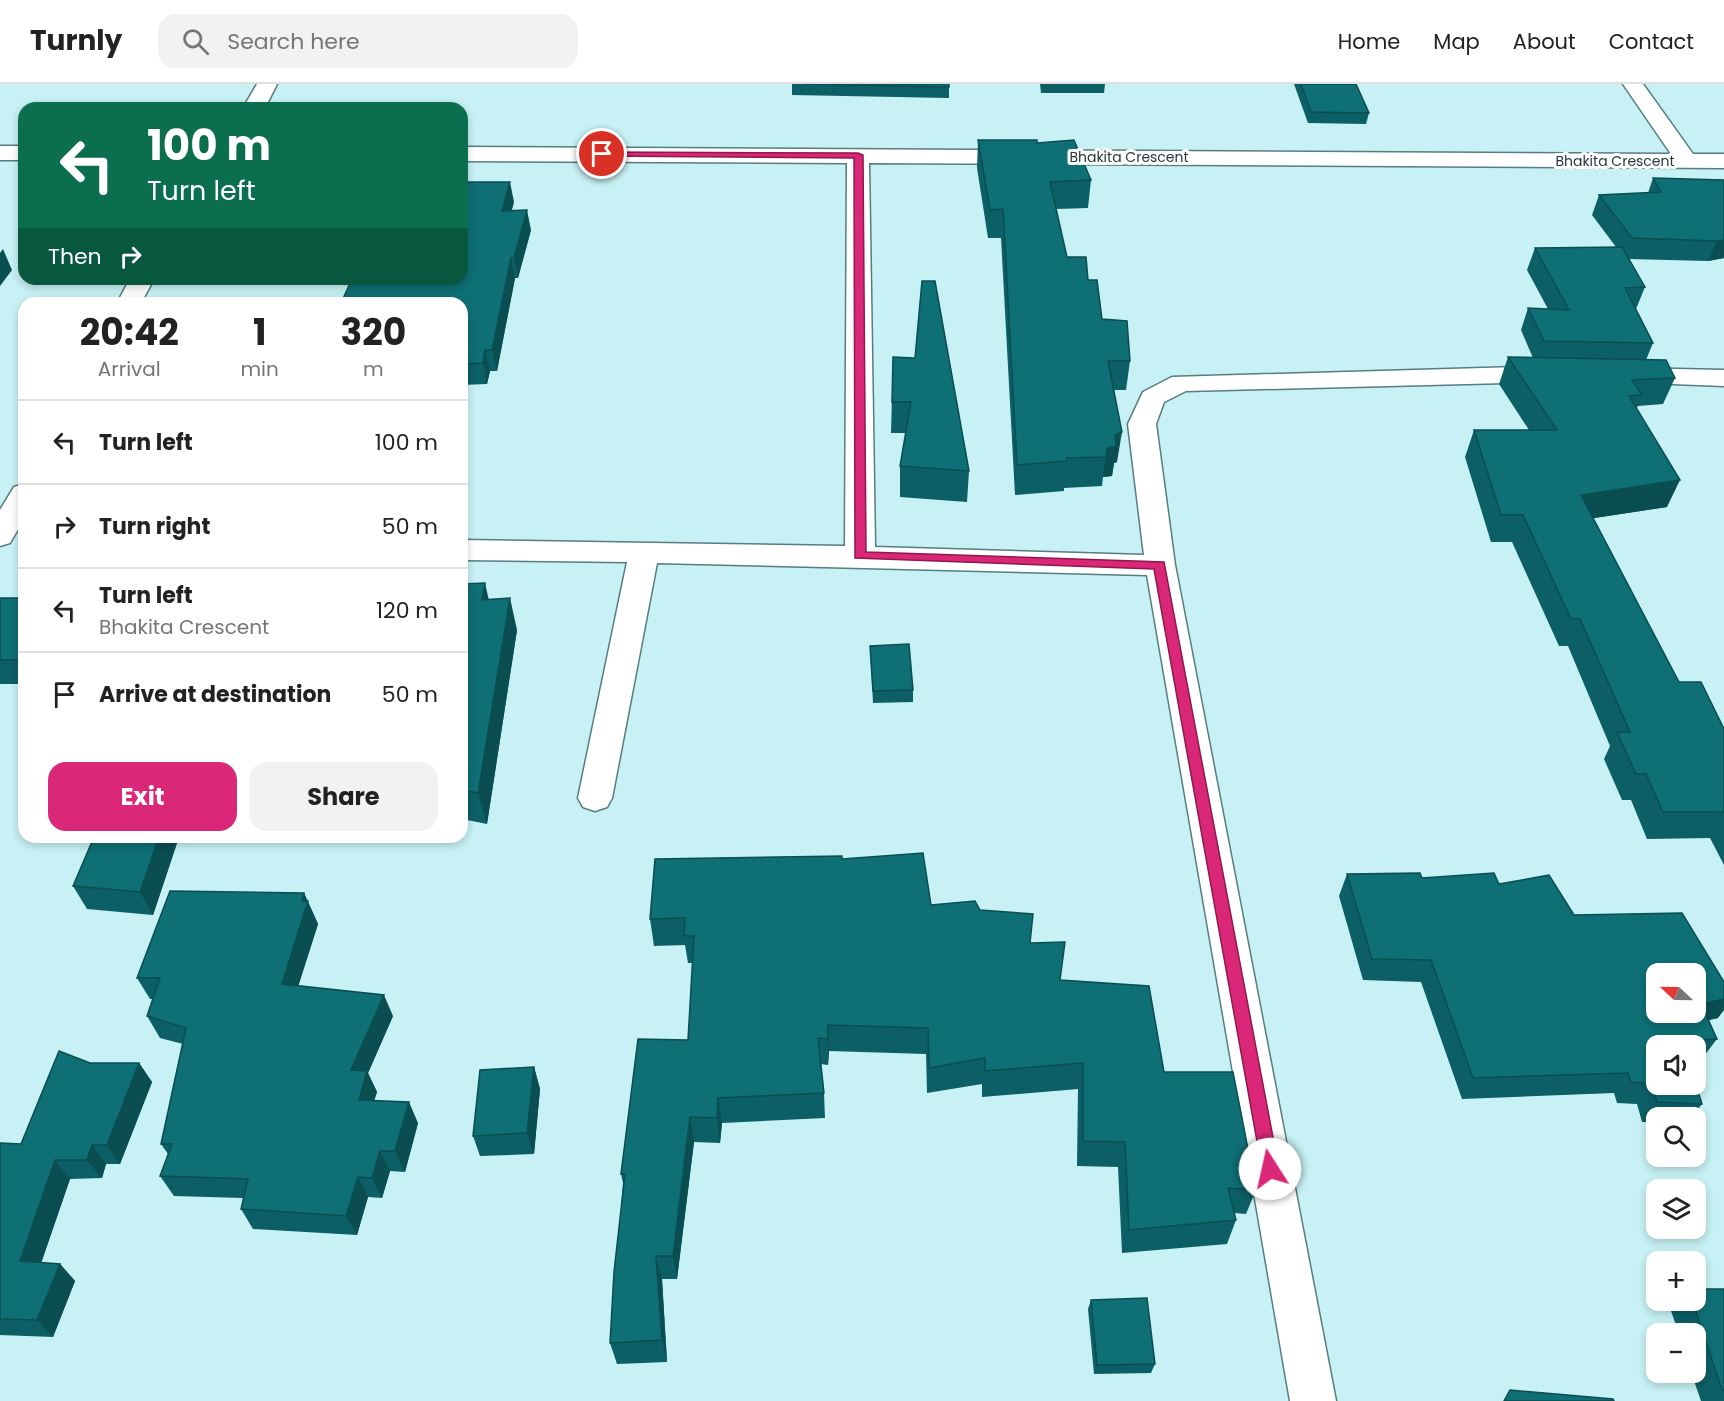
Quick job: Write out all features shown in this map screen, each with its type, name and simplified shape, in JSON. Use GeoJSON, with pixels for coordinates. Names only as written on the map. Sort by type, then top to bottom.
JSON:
{"type":"FeatureCollection","features":[{"type":"Feature","properties":{"kind":"street"},"geometry":{"type":"LineString","coordinates":[[257,102],[267,84]]}},
{"type":"Feature","properties":{"kind":"street"},"geometry":{"type":"LineString","coordinates":[[1633,84],[1687,162]]}},
{"type":"Feature","properties":{"kind":"street"},"geometry":{"type":"LineString","coordinates":[[0,153],[18,153]]}},
{"type":"Feature","properties":{"kind":"street","name":"Bhakita Crescent"},"geometry":{"type":"LineString","coordinates":[[468,154],[1724,161]]}},
{"type":"Feature","properties":{"kind":"street"},"geometry":{"type":"LineString","coordinates":[[858,155],[860,555]]}},
{"type":"Feature","properties":{"kind":"street"},"geometry":{"type":"LineString","coordinates":[[1313,1401],[1160,565],[1142,424],[1152,398],[1181,383],[1507,373],[1575,375]]}},
{"type":"Feature","properties":{"kind":"street"},"geometry":{"type":"LineString","coordinates":[[1610,375],[1724,378]]}},
{"type":"Feature","properties":{"kind":"street"},"geometry":{"type":"LineString","coordinates":[[0,536],[18,504]]}},
{"type":"Feature","properties":{"kind":"street"},"geometry":{"type":"LineString","coordinates":[[0,544],[18,544]]}},
{"type":"Feature","properties":{"kind":"street"},"geometry":{"type":"LineString","coordinates":[[468,550],[860,555],[1160,565]]}},
{"type":"Feature","properties":{"kind":"street"},"geometry":{"type":"LineString","coordinates":[[596,798],[644,552]]}},
{"type":"Feature","properties":{"kind":"building"},"geometry":{"type":"Polygon","coordinates":[[[804,84],[949,84],[949,87],[804,84]]]}},
{"type":"Feature","properties":{"kind":"building"},"geometry":{"type":"Polygon","coordinates":[[[1301,84],[1356,84],[1369,113],[1311,112],[1301,84]]]}},
{"type":"Feature","properties":{"kind":"building"},"geometry":{"type":"Polygon","coordinates":[[[978,140],[1037,140],[1037,143],[1074,140],[1091,180],[1050,182],[1067,257],[1086,257],[1088,280],[1097,280],[1102,319],[1127,321],[1130,361],[1108,361],[1122,432],[1115,435],[1116,446],[1107,448],[1106,457],[1067,458],[1067,461],[1017,465],[1003,209],[990,210],[978,140]]]}},
{"type":"Feature","properties":{"kind":"building"},"geometry":{"type":"Polygon","coordinates":[[[1653,178],[1724,180],[1724,240],[1632,238],[1599,195],[1661,192],[1653,178]]]}},
{"type":"Feature","properties":{"kind":"building"},"geometry":{"type":"Polygon","coordinates":[[[468,182],[510,182],[502,211],[527,210],[514,258],[511,258],[492,350],[485,350],[483,363],[468,364],[468,297],[344,297],[349,285],[468,285],[468,182]]]}},
{"type":"Feature","properties":{"kind":"building"},"geometry":{"type":"Polygon","coordinates":[[[1622,247],[1645,287],[1625,288],[1653,343],[1544,341],[1528,308],[1569,310],[1535,248],[1622,247]]]}},
{"type":"Feature","properties":{"kind":"building"},"geometry":{"type":"Polygon","coordinates":[[[922,281],[935,281],[969,471],[900,466],[911,402],[892,402],[893,357],[915,358],[922,281]]]}},
{"type":"Feature","properties":{"kind":"building"},"geometry":{"type":"Polygon","coordinates":[[[1508,357],[1666,360],[1675,378],[1632,380],[1642,395],[1629,396],[1680,480],[1581,495],[1679,682],[1701,682],[1724,729],[1724,812],[1663,812],[1646,774],[1636,774],[1617,732],[1630,732],[1580,619],[1571,619],[1523,515],[1501,515],[1474,430],[1557,430],[1508,357]]]}},
{"type":"Feature","properties":{"kind":"building"},"geometry":{"type":"Polygon","coordinates":[[[485,583],[482,600],[510,598],[478,793],[468,791],[468,584],[485,583]]]}},
{"type":"Feature","properties":{"kind":"building"},"geometry":{"type":"Polygon","coordinates":[[[0,598],[18,598],[18,660],[0,660],[0,598]]]}},
{"type":"Feature","properties":{"kind":"building"},"geometry":{"type":"Polygon","coordinates":[[[909,644],[913,690],[873,691],[870,646],[909,644]]]}},
{"type":"Feature","properties":{"kind":"building"},"geometry":{"type":"Polygon","coordinates":[[[91,843],[157,843],[140,892],[73,886],[91,843]]]}},
{"type":"Feature","properties":{"kind":"building"},"geometry":{"type":"Polygon","coordinates":[[[923,853],[931,905],[975,901],[980,910],[1033,914],[1030,943],[1065,942],[1060,980],[1149,986],[1164,1072],[1233,1072],[1256,1190],[1228,1188],[1236,1220],[1129,1230],[1125,1142],[1083,1141],[1083,1063],[985,1071],[985,1058],[929,1068],[928,1028],[828,1025],[828,1039],[818,1038],[824,1093],[718,1098],[717,1118],[690,1117],[673,1256],[656,1256],[662,1340],[610,1343],[614,1272],[625,1174],[621,1174],[638,1039],[688,1040],[694,936],[684,936],[685,918],[650,919],[655,859],[842,856],[842,859],[923,853]]]}},
{"type":"Feature","properties":{"kind":"building"},"geometry":{"type":"Polygon","coordinates":[[[1420,873],[1422,878],[1494,873],[1499,884],[1549,875],[1574,915],[1682,913],[1724,982],[1724,999],[1706,1003],[1706,963],[1646,963],[1646,1023],[1706,1023],[1706,1015],[1717,1039],[1706,1040],[1706,1035],[1646,1035],[1646,1084],[1631,1082],[1628,1073],[1473,1078],[1431,960],[1372,959],[1347,874],[1420,873]]]}},
{"type":"Feature","properties":{"kind":"building"},"geometry":{"type":"Polygon","coordinates":[[[170,891],[304,893],[302,901],[308,901],[282,984],[384,995],[351,1070],[367,1071],[359,1100],[409,1102],[395,1151],[380,1151],[372,1178],[358,1177],[346,1216],[241,1209],[248,1179],[160,1176],[172,1144],[161,1144],[186,1028],[147,1016],[160,978],[137,978],[170,891]]]}},
{"type":"Feature","properties":{"kind":"building"},"geometry":{"type":"Polygon","coordinates":[[[59,1051],[90,1063],[139,1063],[107,1145],[92,1145],[87,1160],[55,1160],[20,1261],[60,1264],[37,1320],[0,1319],[0,1143],[21,1144],[59,1051]]]}},
{"type":"Feature","properties":{"kind":"building"},"geometry":{"type":"Polygon","coordinates":[[[534,1067],[527,1133],[473,1136],[480,1070],[534,1067]]]}},
{"type":"Feature","properties":{"kind":"building"},"geometry":{"type":"Polygon","coordinates":[[[1655,1095],[1699,1095],[1702,1104],[1657,1102],[1655,1095]]]}},
{"type":"Feature","properties":{"kind":"building"},"geometry":{"type":"Polygon","coordinates":[[[1706,1289],[1724,1289],[1724,1390],[1722,1390],[1706,1342],[1706,1323],[1700,1323],[1696,1311],[1706,1311],[1706,1289]]]}},
{"type":"Feature","properties":{"kind":"building"},"geometry":{"type":"Polygon","coordinates":[[[1147,1298],[1155,1364],[1097,1365],[1091,1300],[1147,1298]]]}},
{"type":"Feature","properties":{"kind":"building"},"geometry":{"type":"Polygon","coordinates":[[[1510,1390],[1613,1399],[1614,1401],[1504,1401],[1510,1390]]]}},
{"type":"Feature","properties":{"kind":"route"},"geometry":{"type":"LineString","coordinates":[[602,154],[858,155],[860,555],[1160,565],[1270,1169]]}}]}
